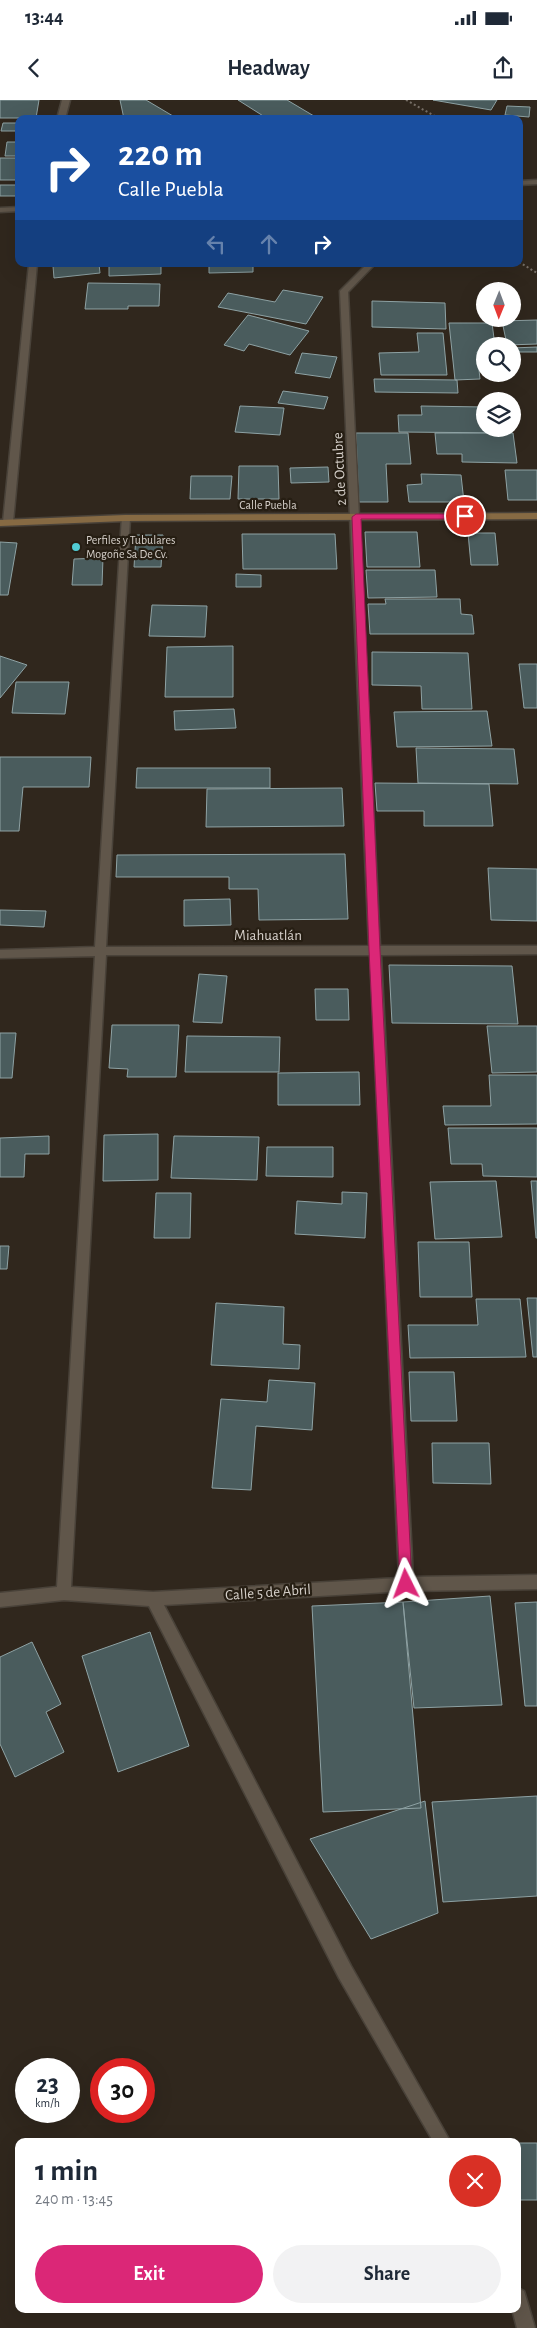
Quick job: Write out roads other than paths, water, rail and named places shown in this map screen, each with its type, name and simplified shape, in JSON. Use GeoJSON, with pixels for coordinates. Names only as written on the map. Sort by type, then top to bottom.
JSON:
{"type":"FeatureCollection","features":[{"type":"Feature","properties":{"kind":"street"},"geometry":{"type":"LineString","coordinates":[[62,115],[66,100]]}},
{"type":"Feature","properties":{"kind":"street"},"geometry":{"type":"LineString","coordinates":[[523,183],[537,182]]}},
{"type":"Feature","properties":{"kind":"street"},"geometry":{"type":"LineString","coordinates":[[0,210],[15,209]]}},
{"type":"Feature","properties":{"kind":"street"},"geometry":{"type":"LineString","coordinates":[[4,522],[33,267]]}},
{"type":"Feature","properties":{"kind":"street","name":"2 de Octubre"},"geometry":{"type":"LineString","coordinates":[[368,267],[344,291],[356,517],[374,950],[406,1584]]}},
{"type":"Feature","properties":{"kind":"street","name":"Calle Puebla"},"geometry":{"type":"LineString","coordinates":[[4,522],[125,518],[537,516]]}},
{"type":"Feature","properties":{"kind":"street"},"geometry":{"type":"LineString","coordinates":[[64,1594],[102,951],[125,518]]}},
{"type":"Feature","properties":{"kind":"street","name":"Miahuatlán"},"geometry":{"type":"LineString","coordinates":[[0,954],[102,951],[537,950]]}},
{"type":"Feature","properties":{"kind":"street","name":"Calle 5 de Abril"},"geometry":{"type":"LineString","coordinates":[[0,1600],[64,1594],[153,1599],[406,1584],[537,1582]]}},
{"type":"Feature","properties":{"kind":"street"},"geometry":{"type":"LineString","coordinates":[[153,1599],[345,1972],[440,2138]]}},
{"type":"Feature","properties":{"kind":"street"},"geometry":{"type":"LineString","coordinates":[[521,2309],[526,2328]]}},
{"type":"Feature","properties":{"kind":"place","name":"Perfiles y Tubulares Mogoñe Sa De Cv."},"geometry":{"type":"Point","coordinates":[76,547]}}]}
